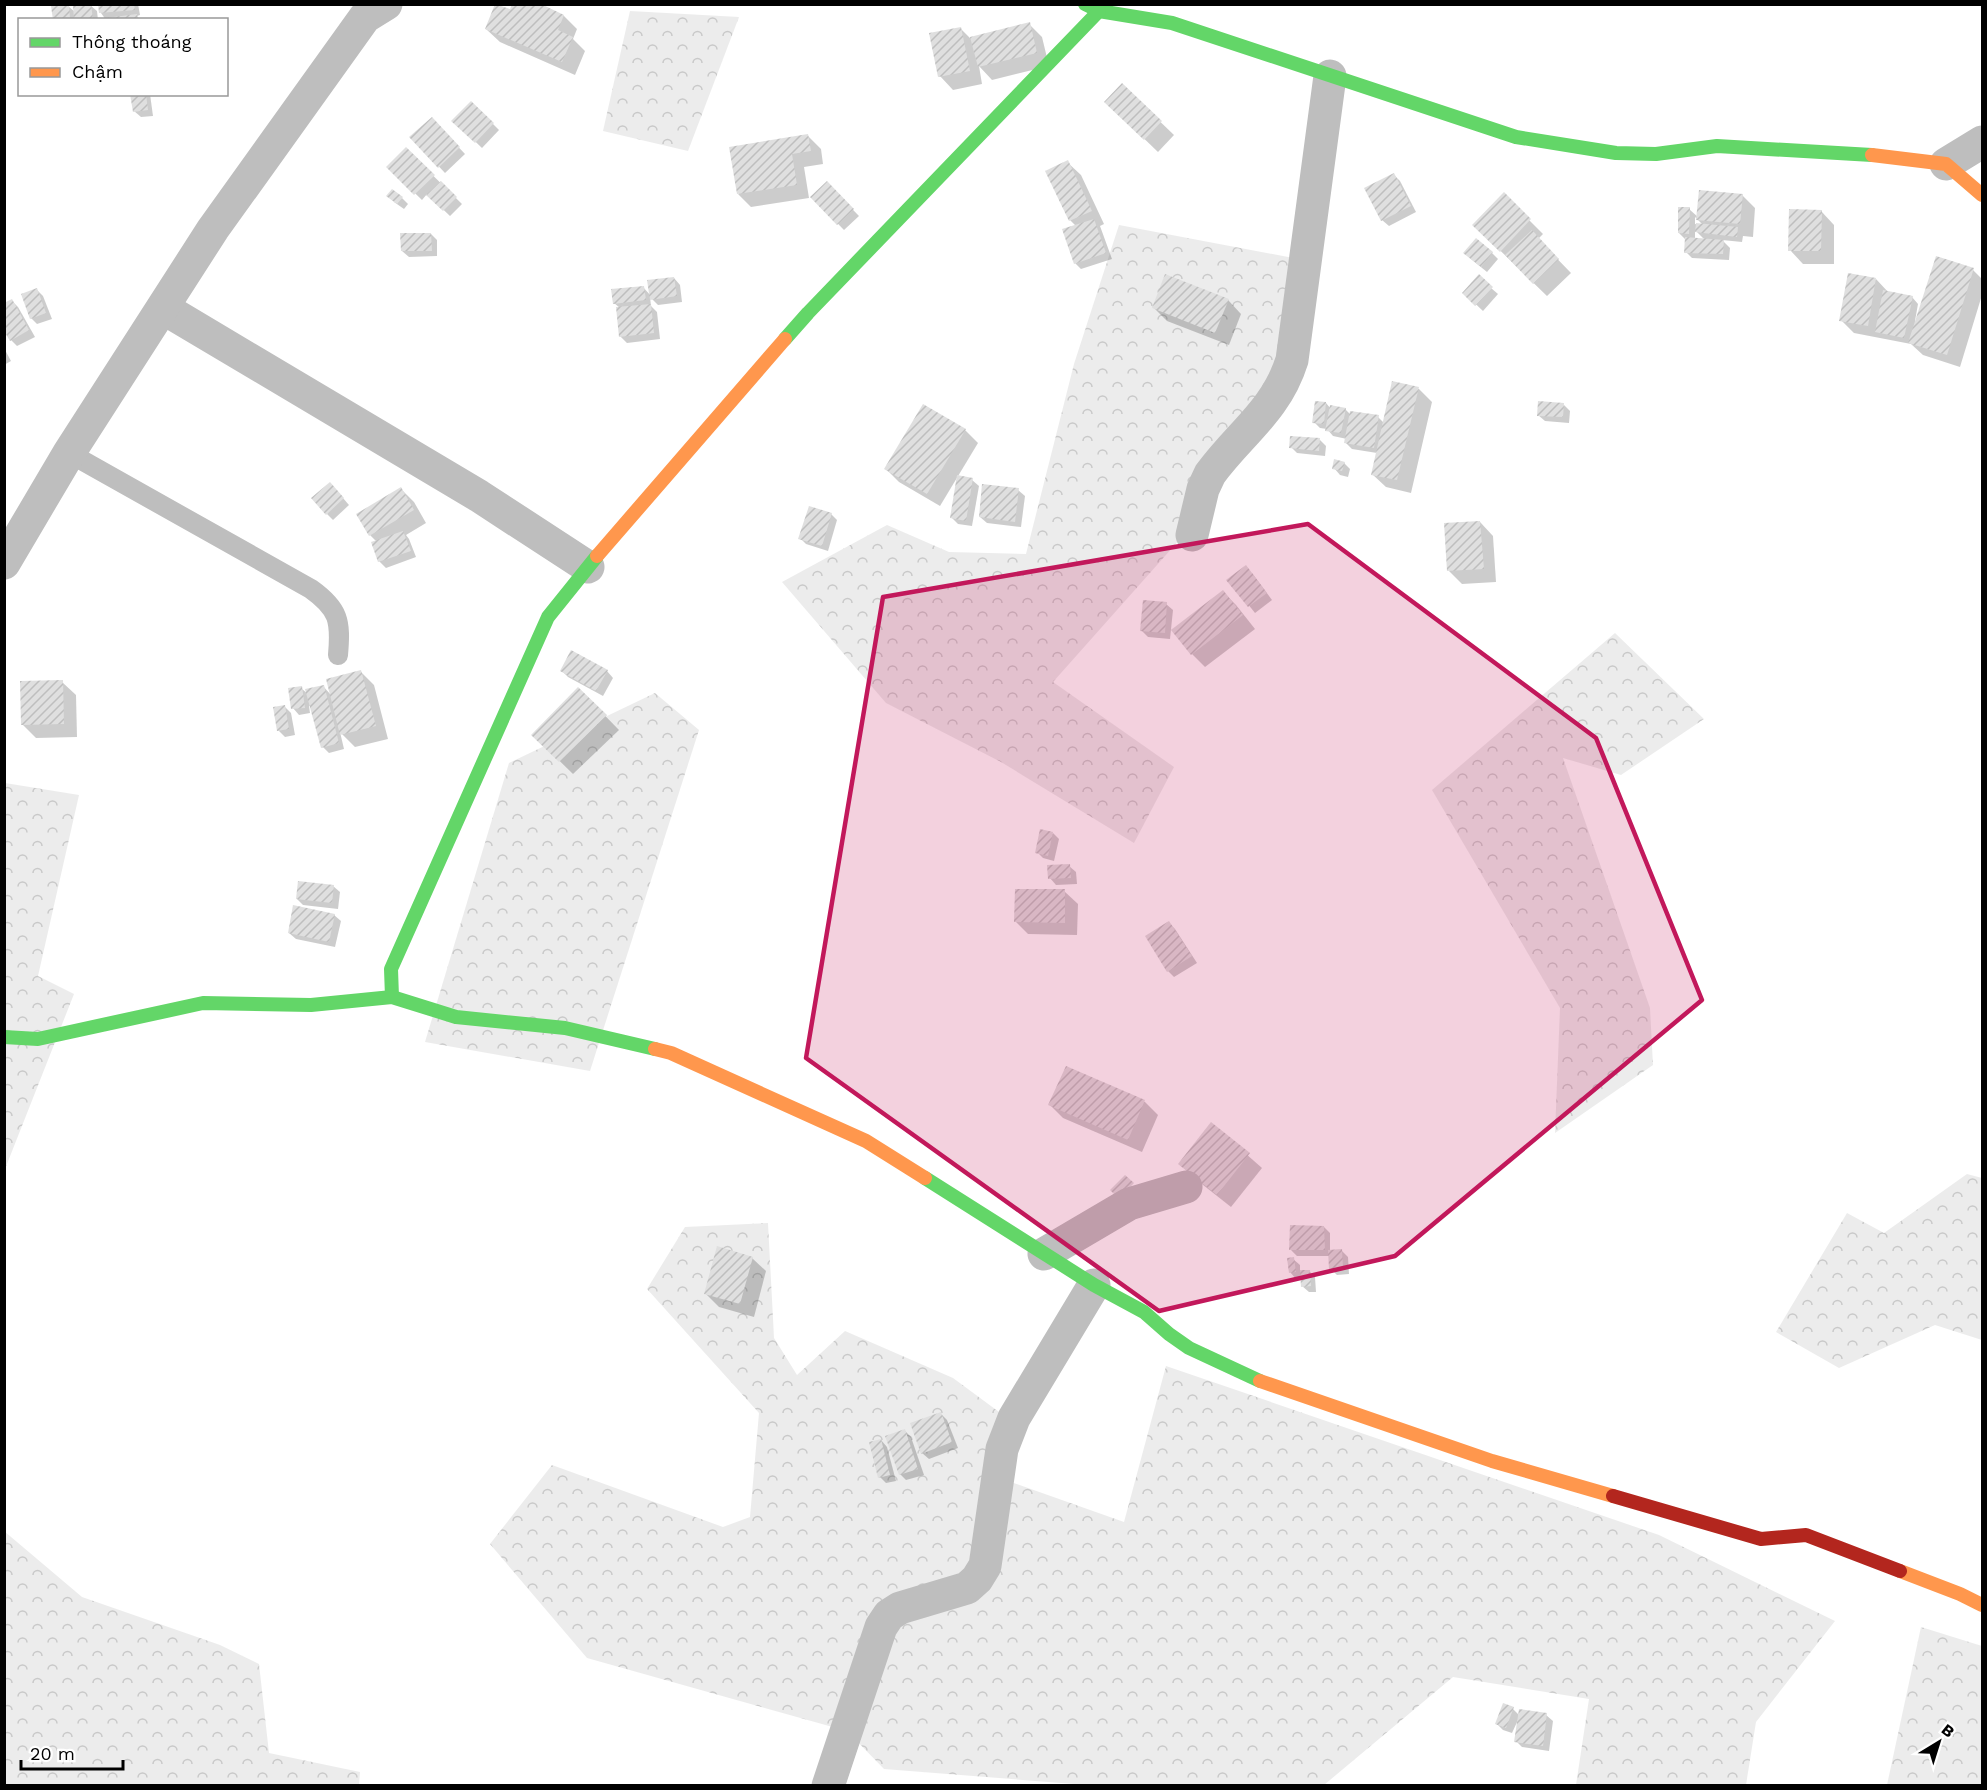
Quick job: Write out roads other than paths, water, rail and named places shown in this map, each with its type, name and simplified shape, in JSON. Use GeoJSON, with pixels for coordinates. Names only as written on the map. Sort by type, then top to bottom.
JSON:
{"type":"FeatureCollection","features":[{"type":"Feature","properties":{"kind":"street"},"geometry":{"type":"LineString","coordinates":[[4,563],[69,453],[213,230],[365,17],[386,4]]}},
{"type":"Feature","properties":{"kind":"street"},"geometry":{"type":"LineString","coordinates":[[1085,4],[1099,11],[1172,23],[1516,137],[1616,153],[1656,154],[1717,146],[1893,156],[1946,164],[1983,195]]}},
{"type":"Feature","properties":{"kind":"street"},"geometry":{"type":"LineString","coordinates":[[392,997],[391,969],[548,617],[588,567],[808,313],[1099,11]]}},
{"type":"Feature","properties":{"kind":"street"},"geometry":{"type":"LineString","coordinates":[[1192,535],[1203,489],[1210,474],[1262,416],[1275,398],[1285,381],[1292,360],[1330,76]]}},
{"type":"Feature","properties":{"kind":"street"},"geometry":{"type":"LineString","coordinates":[[1946,164],[1983,142]]}},
{"type":"Feature","properties":{"kind":"street"},"geometry":{"type":"LineString","coordinates":[[163,308],[479,496],[588,567]]}},
{"type":"Feature","properties":{"kind":"street"},"geometry":{"type":"LineString","coordinates":[[4,1037],[38,1039],[203,1003],[311,1005],[392,997],[456,1017],[565,1028],[671,1053],[866,1141],[1094,1285],[1144,1312],[1189,1348],[1262,1382],[1492,1461],[1761,1539],[1806,1535],[1983,1605]]}},
{"type":"Feature","properties":{"kind":"street"},"geometry":{"type":"LineString","coordinates":[[1044,1254],[1129,1204],[1186,1187]]}},
{"type":"Feature","properties":{"kind":"street"},"geometry":{"type":"LineString","coordinates":[[828,1785],[881,1627],[889,1615],[900,1608],[967,1588],[977,1579],[985,1566],[1002,1449],[1007,1434],[1094,1285]]}},
{"type":"Feature","properties":{"kind":"lane"},"geometry":{"type":"LineString","coordinates":[[69,453],[324,598],[333,608],[339,621],[338,655]]}}]}
